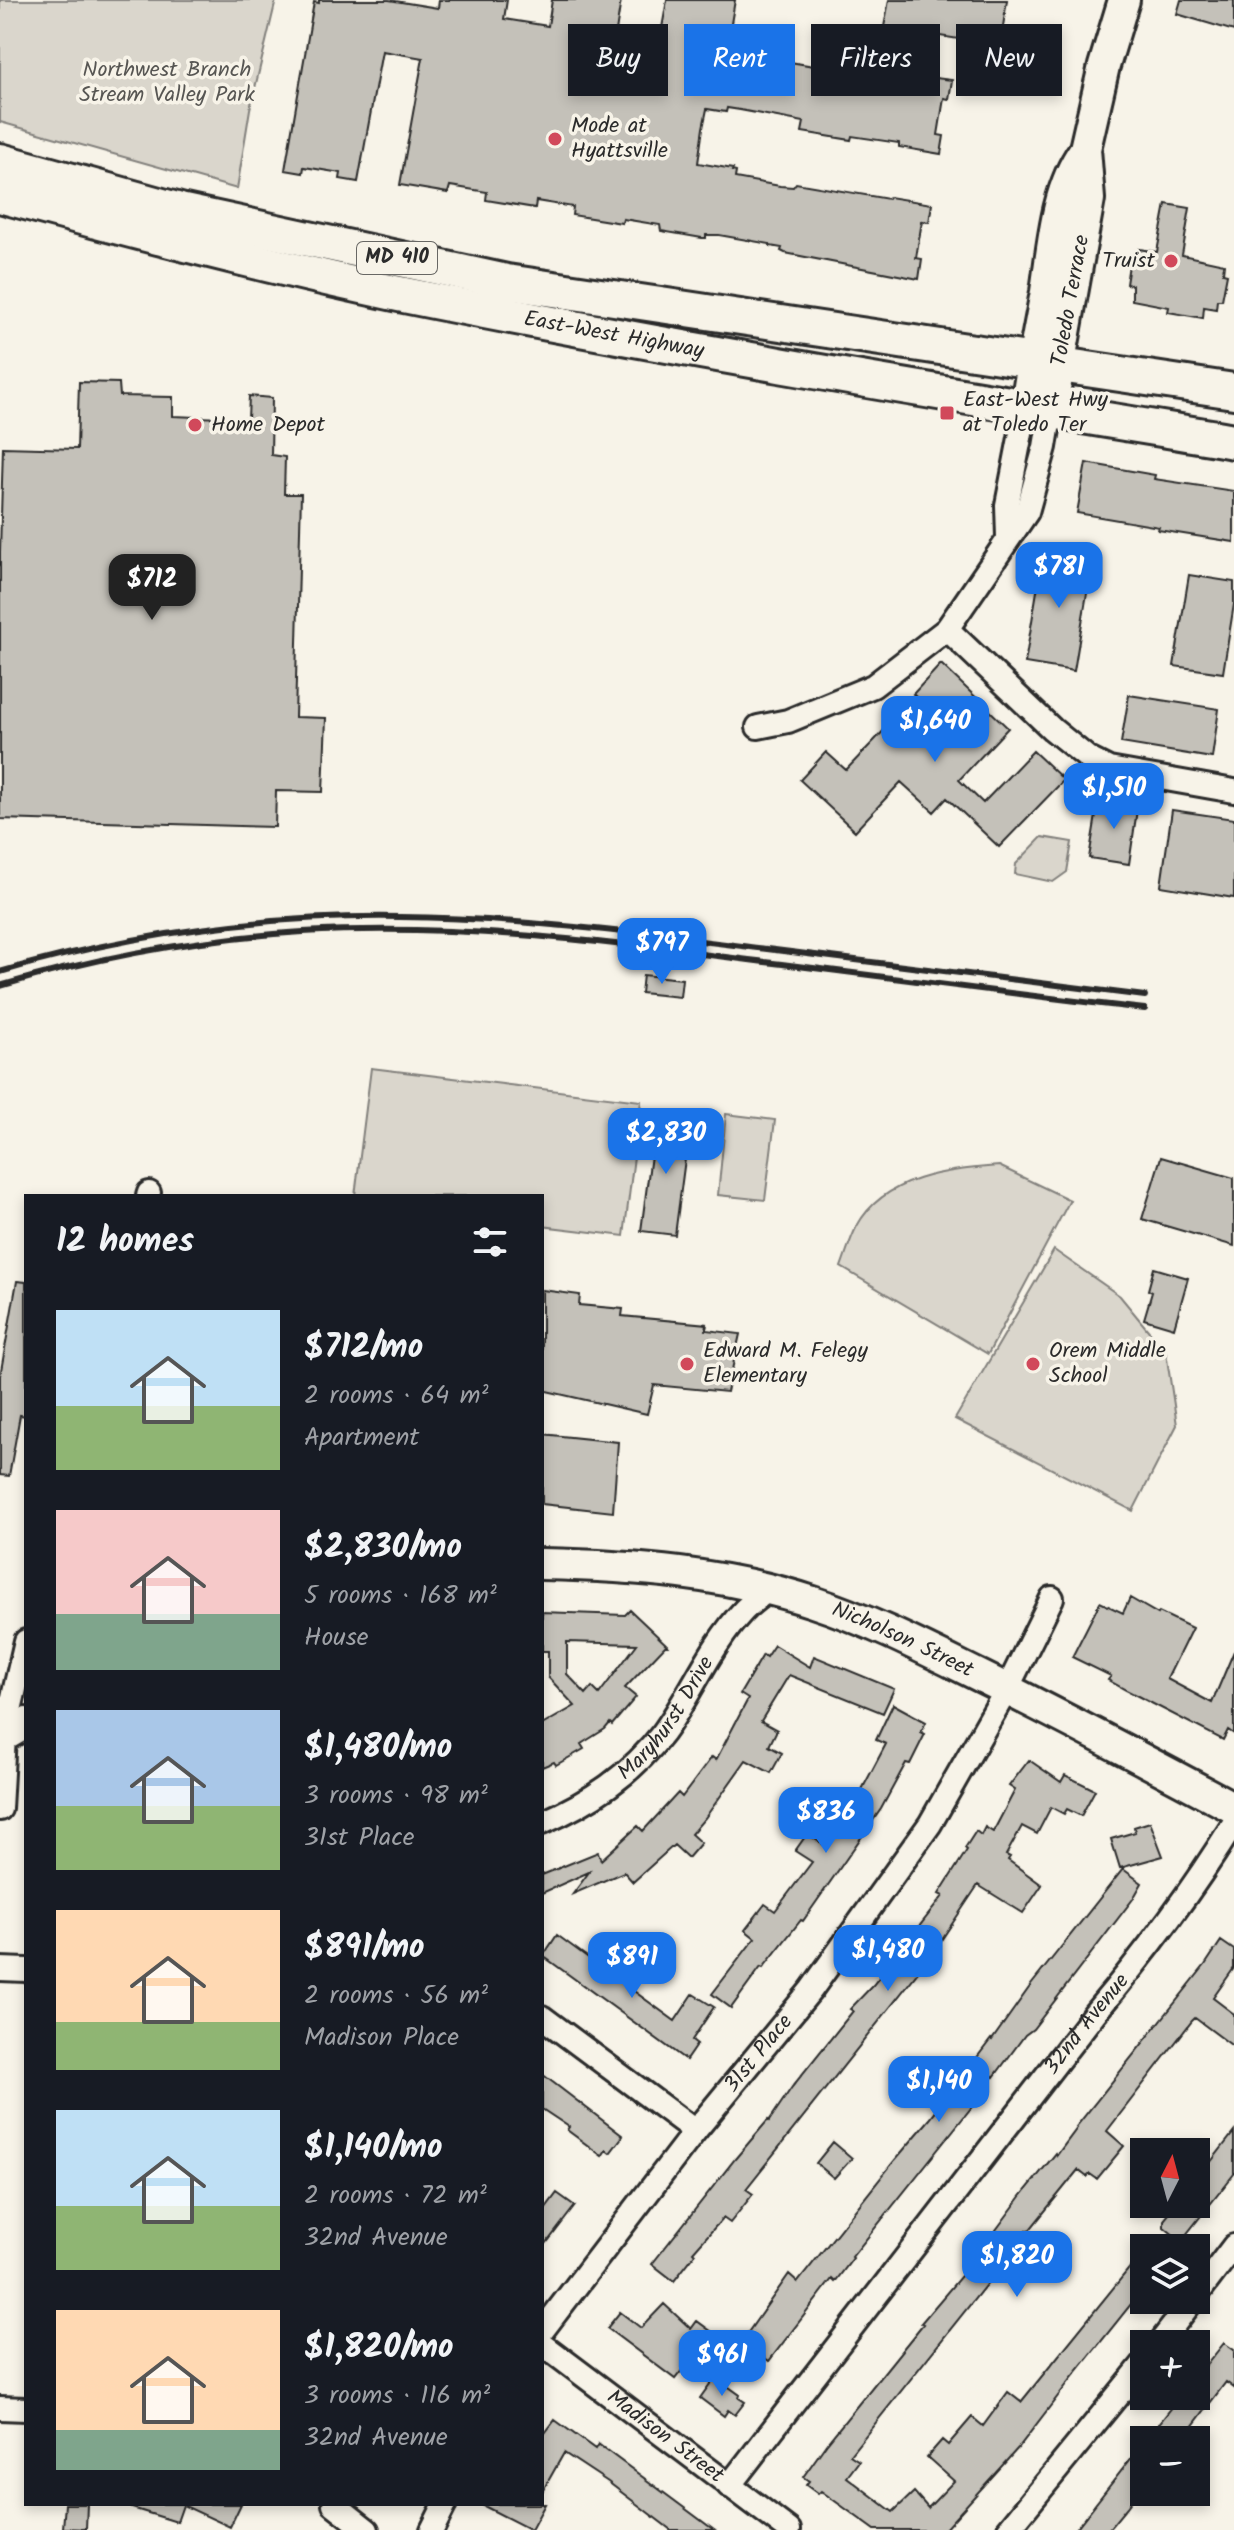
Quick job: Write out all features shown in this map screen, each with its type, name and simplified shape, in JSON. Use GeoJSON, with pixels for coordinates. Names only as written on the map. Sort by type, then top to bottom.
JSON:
{"type":"FeatureCollection","features":[{"type":"Feature","properties":{"kind":"main road","name":"East-West Highway"},"geometry":{"type":"LineString","coordinates":[[0,161],[193,214],[507,282],[1234,391]]}},
{"type":"Feature","properties":{"kind":"main road","name":"East-West Highway"},"geometry":{"type":"LineString","coordinates":[[0,195],[183,244],[396,293],[629,339],[1234,441]]}},
{"type":"Feature","properties":{"kind":"street","name":"Toledo Terrace"},"geometry":{"type":"LineString","coordinates":[[758,727],[788,721],[873,686],[947,629],[1027,512],[1045,447],[1038,409],[1058,217],[1073,166],[1085,149],[1104,66],[1124,0]]}},
{"type":"Feature","properties":{"kind":"street"},"geometry":{"type":"LineString","coordinates":[[947,629],[1052,729],[1089,759],[1109,769],[1234,791]]}},
{"type":"Feature","properties":{"kind":"street","name":"Nicholson Street"},"geometry":{"type":"LineString","coordinates":[[544,1564],[650,1569],[711,1577],[811,1601],[859,1619],[1007,1689],[1234,1808]]}},
{"type":"Feature","properties":{"kind":"street","name":"Maryhurst Drive"},"geometry":{"type":"LineString","coordinates":[[544,1822],[600,1794],[629,1770],[663,1733],[719,1641],[744,1609],[767,1590]]}},
{"type":"Feature","properties":{"kind":"street","name":"31st Place"},"geometry":{"type":"LineString","coordinates":[[544,2328],[695,2131],[811,1990],[930,1824],[1007,1689],[1052,1598]]}},
{"type":"Feature","properties":{"kind":"street"},"geometry":{"type":"LineString","coordinates":[[0,1809],[24,1652]]}},
{"type":"Feature","properties":{"kind":"street","name":"32nd Avenue"},"geometry":{"type":"LineString","coordinates":[[729,2486],[1094,2014],[1136,1965],[1234,1823]]}},
{"type":"Feature","properties":{"kind":"street"},"geometry":{"type":"LineString","coordinates":[[0,1969],[24,1970]]}},
{"type":"Feature","properties":{"kind":"street"},"geometry":{"type":"LineString","coordinates":[[544,2018],[695,2131]]}},
{"type":"Feature","properties":{"kind":"street"},"geometry":{"type":"LineString","coordinates":[[1210,2277],[1234,2246]]}},
{"type":"Feature","properties":{"kind":"street"},"geometry":{"type":"LineString","coordinates":[[1170,2330],[1182,2314]]}},
{"type":"Feature","properties":{"kind":"street","name":"Madison Street"},"geometry":{"type":"LineString","coordinates":[[544,2346],[789,2530]]}},
{"type":"Feature","properties":{"kind":"street"},"geometry":{"type":"LineString","coordinates":[[1008,2530],[1130,2380]]}},
{"type":"Feature","properties":{"kind":"street"},"geometry":{"type":"LineString","coordinates":[[0,2408],[24,2409]]}},
{"type":"Feature","properties":{"kind":"street"},"geometry":{"type":"LineString","coordinates":[[337,2506],[367,2530]]}},
{"type":"Feature","properties":{"kind":"street"},"geometry":{"type":"LineString","coordinates":[[432,2530],[444,2506]]}},
{"type":"Feature","properties":{"kind":"green space","name":"Northwest Branch Stream Valley Park"},"geometry":{"type":"Polygon","coordinates":[[[0,0],[276,0],[250,109],[237,189],[0,122],[0,0]]]}},
{"type":"Feature","properties":{"kind":"green space"},"geometry":{"type":"Polygon","coordinates":[[[1042,837],[1072,842],[1067,872],[1053,882],[1015,874],[1016,864],[1042,837]]]}},
{"type":"Feature","properties":{"kind":"green space"},"geometry":{"type":"Polygon","coordinates":[[[371,1068],[641,1101],[624,1236],[544,1226],[544,1194],[355,1194],[371,1068]]]}},
{"type":"Feature","properties":{"kind":"green space"},"geometry":{"type":"Polygon","coordinates":[[[726,1114],[775,1120],[765,1200],[718,1195],[726,1114]]]}},
{"type":"Feature","properties":{"kind":"green space"},"geometry":{"type":"Polygon","coordinates":[[[999,1166],[1070,1200],[988,1354],[841,1267],[857,1226],[883,1196],[919,1179],[959,1170],[999,1166]]]}},
{"type":"Feature","properties":{"kind":"green space"},"geometry":{"type":"Polygon","coordinates":[[[1054,1250],[1120,1296],[1166,1352],[1177,1425],[1133,1511],[955,1419],[1054,1250]]]}},
{"type":"Feature","properties":{"kind":"building","name":"Mode at Hyattsville"},"geometry":{"type":"Polygon","coordinates":[[[319,0],[389,0],[438,8],[439,0],[507,0],[504,19],[548,26],[552,0],[621,0],[617,24],[568,24],[568,96],[668,96],[668,24],[663,24],[667,0],[735,0],[731,24],[684,24],[684,96],[795,96],[795,63],[811,66],[811,96],[940,96],[940,78],[952,80],[949,99],[944,98],[938,135],[944,136],[941,154],[899,147],[899,143],[852,136],[851,140],[802,132],[804,122],[727,108],[726,112],[707,109],[703,128],[698,163],[733,169],[735,178],[780,186],[793,187],[796,183],[932,204],[929,222],[922,221],[916,258],[922,259],[919,279],[785,253],[781,251],[782,248],[770,244],[719,235],[702,238],[661,231],[660,225],[572,215],[573,207],[536,201],[535,208],[486,200],[487,192],[450,186],[448,193],[400,185],[423,58],[382,51],[358,182],[340,179],[341,173],[304,167],[303,173],[285,170],[314,2],[319,3],[319,0]]]}},
{"type":"Feature","properties":{"kind":"building"},"geometry":{"type":"Polygon","coordinates":[[[889,0],[1007,0],[1003,24],[956,24],[956,39],[940,36],[940,24],[885,24],[889,0]]]}},
{"type":"Feature","properties":{"kind":"building"},"geometry":{"type":"Polygon","coordinates":[[[1181,0],[1234,0],[1234,31],[1177,14],[1181,0]]]}},
{"type":"Feature","properties":{"kind":"building","name":"Truist"},"geometry":{"type":"Polygon","coordinates":[[[1166,204],[1190,208],[1182,255],[1224,264],[1223,273],[1227,274],[1222,300],[1217,300],[1216,309],[1204,307],[1203,318],[1168,312],[1169,307],[1132,300],[1132,285],[1126,284],[1130,258],[1137,260],[1139,249],[1157,252],[1166,204]]]}},
{"type":"Feature","properties":{"kind":"building"},"geometry":{"type":"Polygon","coordinates":[[[79,382],[119,383],[120,396],[173,397],[173,416],[248,419],[249,396],[272,398],[271,455],[285,457],[284,494],[301,494],[295,717],[326,718],[323,792],[276,791],[275,827],[0,819],[3,447],[77,449],[79,382]]]}},
{"type":"Feature","properties":{"kind":"building"},"geometry":{"type":"Polygon","coordinates":[[[1086,463],[1155,475],[1154,479],[1234,491],[1234,542],[1077,513],[1086,463]]]}},
{"type":"Feature","properties":{"kind":"building"},"geometry":{"type":"Polygon","coordinates":[[[1044,549],[1093,557],[1074,671],[1025,663],[1044,549]]]}},
{"type":"Feature","properties":{"kind":"building"},"geometry":{"type":"Polygon","coordinates":[[[1189,575],[1234,582],[1234,604],[1223,673],[1174,666],[1189,575]]]}},
{"type":"Feature","properties":{"kind":"building"},"geometry":{"type":"Polygon","coordinates":[[[941,664],[1008,728],[959,780],[983,803],[1033,751],[1064,780],[999,847],[947,798],[934,812],[901,782],[855,831],[800,780],[826,752],[846,770],[916,697],[913,694],[941,664]]]}},
{"type":"Feature","properties":{"kind":"building"},"geometry":{"type":"Polygon","coordinates":[[[1129,695],[1219,709],[1212,758],[1121,743],[1129,695]]]}},
{"type":"Feature","properties":{"kind":"building"},"geometry":{"type":"Polygon","coordinates":[[[1099,797],[1138,803],[1129,864],[1089,858],[1099,797]]]}},
{"type":"Feature","properties":{"kind":"building"},"geometry":{"type":"Polygon","coordinates":[[[1172,810],[1234,819],[1234,898],[1161,886],[1172,810]]]}},
{"type":"Feature","properties":{"kind":"building"},"geometry":{"type":"Polygon","coordinates":[[[643,975],[682,979],[680,997],[641,993],[643,975]]]}},
{"type":"Feature","properties":{"kind":"building"},"geometry":{"type":"Polygon","coordinates":[[[656,1117],[690,1121],[675,1235],[641,1231],[656,1117]]]}},
{"type":"Feature","properties":{"kind":"building"},"geometry":{"type":"Polygon","coordinates":[[[1161,1157],[1234,1178],[1234,1246],[1142,1219],[1161,1157]]]}},
{"type":"Feature","properties":{"kind":"building"},"geometry":{"type":"Polygon","coordinates":[[[1154,1268],[1188,1278],[1174,1328],[1144,1319],[1152,1292],[1148,1290],[1154,1268]]]}},
{"type":"Feature","properties":{"kind":"building"},"geometry":{"type":"Polygon","coordinates":[[[17,1281],[24,1282],[24,1416],[20,1415],[9,1476],[0,1475],[0,1376],[17,1281]]]}},
{"type":"Feature","properties":{"kind":"building"},"geometry":{"type":"Polygon","coordinates":[[[544,1290],[580,1295],[579,1305],[623,1309],[622,1316],[707,1324],[706,1330],[740,1334],[727,1392],[654,1385],[647,1414],[544,1390],[544,1290]]]}},
{"type":"Feature","properties":{"kind":"building"},"geometry":{"type":"Polygon","coordinates":[[[544,1434],[618,1442],[613,1512],[544,1504],[544,1434]]]}},
{"type":"Feature","properties":{"kind":"building"},"geometry":{"type":"Polygon","coordinates":[[[1130,1598],[1192,1628],[1167,1679],[1212,1703],[1234,1651],[1234,1734],[1228,1730],[1223,1740],[1126,1690],[1108,1680],[1111,1676],[1072,1657],[1100,1602],[1123,1613],[1130,1598]]]}},
{"type":"Feature","properties":{"kind":"building"},"geometry":{"type":"Polygon","coordinates":[[[630,1610],[668,1646],[625,1688],[636,1697],[612,1725],[610,1723],[581,1744],[584,1749],[556,1765],[554,1762],[544,1766],[544,1724],[575,1706],[548,1677],[544,1612],[625,1615],[630,1610]],[[567,1642],[567,1674],[586,1694],[592,1687],[599,1694],[637,1644],[567,1642]]]}},
{"type":"Feature","properties":{"kind":"building"},"geometry":{"type":"Polygon","coordinates":[[[774,1645],[810,1667],[814,1656],[894,1689],[883,1713],[789,1675],[761,1721],[777,1730],[769,1746],[782,1753],[771,1773],[746,1760],[691,1834],[701,1843],[688,1858],[674,1845],[633,1882],[624,1872],[573,1894],[589,1872],[544,1892],[544,1874],[598,1852],[601,1860],[638,1826],[643,1831],[678,1793],[682,1797],[712,1757],[716,1760],[748,1699],[740,1694],[763,1655],[766,1657],[774,1645]]]}},
{"type":"Feature","properties":{"kind":"building"},"geometry":{"type":"Polygon","coordinates":[[[893,1704],[926,1722],[921,1732],[925,1734],[910,1764],[906,1763],[881,1809],[803,1921],[761,1967],[731,2008],[712,1994],[755,1938],[745,1930],[765,1904],[775,1911],[812,1862],[795,1851],[807,1834],[824,1845],[847,1812],[849,1814],[886,1744],[876,1740],[893,1704]]]}},
{"type":"Feature","properties":{"kind":"building"},"geometry":{"type":"Polygon","coordinates":[[[1029,1760],[1061,1782],[1065,1775],[1095,1790],[1081,1816],[1067,1809],[1064,1814],[1051,1807],[1037,1834],[1022,1826],[1006,1855],[1010,1857],[1008,1860],[1042,1885],[1023,1913],[978,1885],[930,1957],[746,2189],[753,2194],[730,2223],[723,2218],[693,2252],[695,2254],[674,2281],[652,2264],[769,2121],[853,2011],[850,2009],[873,1985],[943,1896],[939,1894],[976,1831],[981,1835],[985,1827],[993,1832],[1015,1790],[1009,1786],[1029,1760]]]}},
{"type":"Feature","properties":{"kind":"building"},"geometry":{"type":"Polygon","coordinates":[[[1150,1822],[1163,1856],[1120,1868],[1111,1839],[1135,1832],[1134,1827],[1150,1822]]]}},
{"type":"Feature","properties":{"kind":"building"},"geometry":{"type":"Polygon","coordinates":[[[1123,1869],[1142,1883],[1133,1899],[835,2282],[832,2279],[769,2361],[742,2341],[789,2274],[798,2282],[930,2119],[1123,1869]]]}},
{"type":"Feature","properties":{"kind":"building"},"geometry":{"type":"Polygon","coordinates":[[[557,1935],[675,2021],[693,1994],[714,2007],[692,2040],[697,2044],[686,2060],[544,1954],[557,1935]]]}},
{"type":"Feature","properties":{"kind":"building"},"geometry":{"type":"Polygon","coordinates":[[[1221,1941],[1234,1950],[1234,1968],[1213,1998],[1234,2014],[1234,2047],[1195,2018],[1192,2021],[1107,2131],[1124,2146],[1097,2179],[1090,2174],[1087,2177],[1078,2170],[1028,2232],[1026,2230],[997,2271],[850,2455],[859,2461],[847,2477],[893,2512],[914,2492],[928,2508],[954,2481],[927,2457],[942,2440],[948,2445],[972,2417],[983,2426],[1008,2392],[1021,2402],[1130,2267],[1130,2305],[1019,2447],[944,2530],[875,2530],[821,2491],[818,2494],[806,2485],[809,2481],[803,2477],[827,2443],[1221,1941]]]}},
{"type":"Feature","properties":{"kind":"building"},"geometry":{"type":"Polygon","coordinates":[[[544,2076],[623,2136],[610,2153],[606,2150],[602,2156],[567,2130],[569,2127],[544,2110],[544,2076]]]}},
{"type":"Feature","properties":{"kind":"building"},"geometry":{"type":"Polygon","coordinates":[[[1234,2132],[1234,2174],[1210,2204],[1210,2163],[1234,2132]]]}},
{"type":"Feature","properties":{"kind":"building"},"geometry":{"type":"Polygon","coordinates":[[[833,2142],[852,2158],[834,2178],[816,2163],[833,2142]]]}},
{"type":"Feature","properties":{"kind":"building"},"geometry":{"type":"Polygon","coordinates":[[[557,2193],[575,2206],[544,2246],[544,2210],[557,2193]]]}},
{"type":"Feature","properties":{"kind":"building"},"geometry":{"type":"Polygon","coordinates":[[[1199,2218],[1187,2234],[1172,2234],[1164,2227],[1164,2220],[1199,2218]]]}},
{"type":"Feature","properties":{"kind":"building"},"geometry":{"type":"Polygon","coordinates":[[[664,2304],[691,2329],[697,2321],[712,2332],[675,2379],[607,2328],[620,2312],[641,2328],[664,2304]]]}},
{"type":"Feature","properties":{"kind":"building"},"geometry":{"type":"Polygon","coordinates":[[[1224,2343],[1234,2350],[1234,2388],[1226,2382],[1210,2403],[1210,2360],[1224,2343]]]}},
{"type":"Feature","properties":{"kind":"building"},"geometry":{"type":"Polygon","coordinates":[[[715,2377],[745,2402],[735,2415],[728,2410],[724,2416],[700,2398],[715,2377]]]}},
{"type":"Feature","properties":{"kind":"building"},"geometry":{"type":"Polygon","coordinates":[[[1170,2410],[1205,2410],[1193,2426],[1157,2426],[1170,2410]]]}},
{"type":"Feature","properties":{"kind":"building"},"geometry":{"type":"Polygon","coordinates":[[[555,2420],[595,2449],[598,2444],[714,2530],[671,2530],[564,2453],[544,2488],[544,2434],[555,2420]]]}},
{"type":"Feature","properties":{"kind":"building"},"geometry":{"type":"Polygon","coordinates":[[[1130,2460],[1130,2503],[1127,2507],[1108,2530],[1075,2530],[1130,2460]]]}},
{"type":"Feature","properties":{"kind":"building"},"geometry":{"type":"Polygon","coordinates":[[[65,2506],[87,2506],[86,2529],[63,2528],[65,2506]]]}},
{"type":"Feature","properties":{"kind":"building"},"geometry":{"type":"Polygon","coordinates":[[[132,2506],[183,2506],[177,2522],[132,2506]]]}},
{"type":"Feature","properties":{"kind":"building"},"geometry":{"type":"Polygon","coordinates":[[[185,2506],[240,2506],[230,2527],[185,2506]]]}},
{"type":"Feature","properties":{"kind":"building"},"geometry":{"type":"Polygon","coordinates":[[[484,2506],[544,2506],[531,2530],[484,2506]]]}},
{"type":"Feature","properties":{"kind":"railway"},"geometry":{"type":"LineString","coordinates":[[0,972],[98,947],[198,930],[299,919],[400,917],[492,920],[630,933],[1145,996]]}},
{"type":"Feature","properties":{"kind":"railway"},"geometry":{"type":"LineString","coordinates":[[0,986],[74,966],[188,944],[303,932],[415,930],[638,946],[1145,1009]]}},
{"type":"Feature","properties":{"kind":"place","name":"Mode at Hyattsville"},"geometry":{"type":"Point","coordinates":[555,139]}},
{"type":"Feature","properties":{"kind":"place","name":"Truist"},"geometry":{"type":"Point","coordinates":[1171,261]}},
{"type":"Feature","properties":{"kind":"place","name":"East-West Hwy at Toledo Ter"},"geometry":{"type":"Point","coordinates":[947,413]}},
{"type":"Feature","properties":{"kind":"place","name":"Home Depot"},"geometry":{"type":"Point","coordinates":[195,425]}},
{"type":"Feature","properties":{"kind":"place","name":"Edward M. Felegy Elementary"},"geometry":{"type":"Point","coordinates":[687,1364]}},
{"type":"Feature","properties":{"kind":"place","name":"Orem Middle School"},"geometry":{"type":"Point","coordinates":[1033,1364]}}]}
